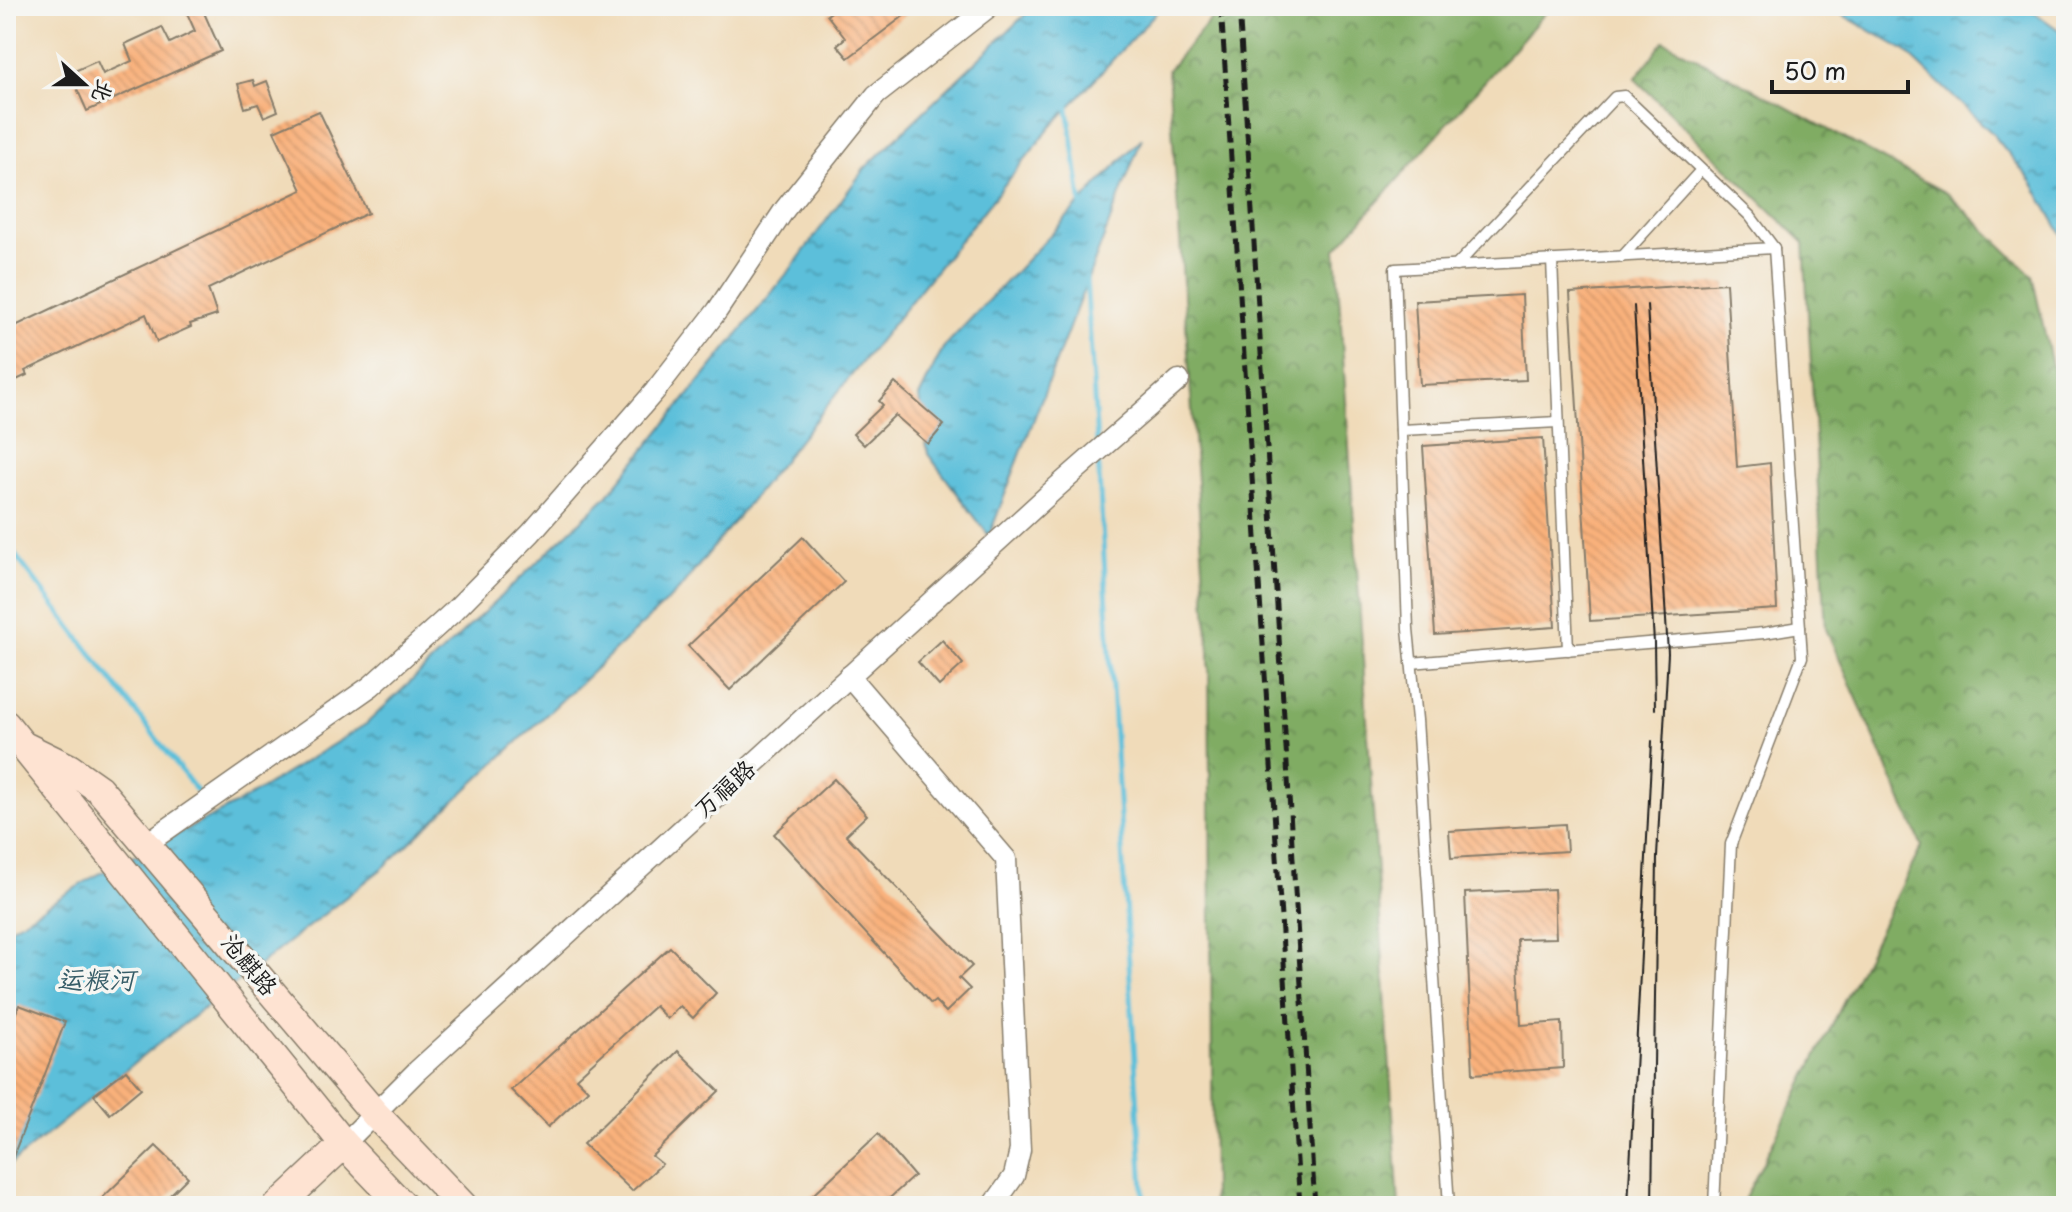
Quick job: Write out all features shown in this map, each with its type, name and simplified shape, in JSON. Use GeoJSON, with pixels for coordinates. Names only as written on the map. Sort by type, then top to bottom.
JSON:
{"type":"FeatureCollection","features":[{"type":"Feature","properties":{"kind":"main road","name":"沧麒路"},"geometry":{"type":"LineString","coordinates":[[13,735],[99,789],[375,1114],[463,1206]]}},
{"type":"Feature","properties":{"kind":"main road","name":"沧麒路"},"geometry":{"type":"LineString","coordinates":[[13,735],[344,1144],[403,1206]]}},
{"type":"Feature","properties":{"kind":"main road","name":"万福路"},"geometry":{"type":"LineString","coordinates":[[278,1206],[344,1144]]}},
{"type":"Feature","properties":{"kind":"street"},"geometry":{"type":"LineString","coordinates":[[146,844],[371,686],[453,612],[531,533],[664,379],[717,311],[785,209],[876,95],[990,6]]}},
{"type":"Feature","properties":{"kind":"street","name":"万福路"},"geometry":{"type":"LineString","coordinates":[[344,1144],[417,1071],[1066,479],[1179,380]]}},
{"type":"Feature","properties":{"kind":"street"},"geometry":{"type":"LineString","coordinates":[[849,676],[1006,859],[1020,1150],[1014,1176],[993,1206]]}},
{"type":"Feature","properties":{"kind":"lane"},"geometry":{"type":"LineString","coordinates":[[1456,266],[1615,97],[1624,96],[1750,216],[1774,248],[1802,657],[1731,844],[1714,1206]]}},
{"type":"Feature","properties":{"kind":"lane"},"geometry":{"type":"LineString","coordinates":[[1622,257],[1701,170]]}},
{"type":"Feature","properties":{"kind":"lane"},"geometry":{"type":"LineString","coordinates":[[1449,1206],[1411,663],[1395,269],[1774,248]]}},
{"type":"Feature","properties":{"kind":"lane"},"geometry":{"type":"LineString","coordinates":[[1552,260],[1568,650]]}},
{"type":"Feature","properties":{"kind":"lane"},"geometry":{"type":"LineString","coordinates":[[1401,430],[1558,422]]}},
{"type":"Feature","properties":{"kind":"lane"},"geometry":{"type":"LineString","coordinates":[[1411,663],[1764,633],[1800,627]]}},
{"type":"Feature","properties":{"kind":"green space"},"geometry":{"type":"Polygon","coordinates":[[[1222,6],[1545,6],[1548,10],[1336,249],[1399,1206],[1213,1206],[1209,652],[1168,70],[1222,6]]]}},
{"type":"Feature","properties":{"kind":"green space"},"geometry":{"type":"Polygon","coordinates":[[[1664,41],[1948,194],[2032,275],[2066,429],[2066,1206],[1741,1206],[1922,846],[1826,629],[1804,243],[1635,79],[1664,41]]]}},
{"type":"Feature","properties":{"kind":"water","name":"运粮河"},"geometry":{"type":"Polygon","coordinates":[[[1034,6],[1162,6],[1050,128],[679,590],[383,868],[6,1168],[6,931],[93,877],[235,805],[366,724],[607,496],[790,270],[865,168],[1034,6]]]}},
{"type":"Feature","properties":{"kind":"water"},"geometry":{"type":"Polygon","coordinates":[[[1827,6],[2025,6],[2066,35],[2066,242],[2032,182],[1992,133],[1904,50],[1827,6]]]}},
{"type":"Feature","properties":{"kind":"water"},"geometry":{"type":"Polygon","coordinates":[[[1142,138],[989,536],[928,454],[919,397],[943,348],[1142,138]]]}},
{"type":"Feature","properties":{"kind":"building"},"geometry":{"type":"Polygon","coordinates":[[[201,6],[221,51],[87,111],[70,73],[97,61],[103,74],[132,61],[125,44],[162,27],[170,43],[195,31],[187,13],[201,6]]]}},
{"type":"Feature","properties":{"kind":"building"},"geometry":{"type":"Polygon","coordinates":[[[840,6],[917,6],[848,58],[837,45],[845,38],[827,15],[840,6]]]}},
{"type":"Feature","properties":{"kind":"building"},"geometry":{"type":"Polygon","coordinates":[[[253,80],[255,86],[267,81],[278,111],[264,117],[258,104],[245,108],[238,84],[253,80]]]}},
{"type":"Feature","properties":{"kind":"building"},"geometry":{"type":"Polygon","coordinates":[[[319,111],[368,213],[208,289],[217,315],[190,324],[191,327],[157,342],[146,314],[25,371],[27,375],[6,385],[6,336],[13,332],[11,328],[302,190],[274,131],[319,111]]]}},
{"type":"Feature","properties":{"kind":"building"},"geometry":{"type":"Polygon","coordinates":[[[1726,283],[1737,467],[1770,463],[1777,609],[1590,621],[1570,293],[1726,283]]]}},
{"type":"Feature","properties":{"kind":"building"},"geometry":{"type":"Polygon","coordinates":[[[1522,295],[1526,380],[1420,385],[1415,301],[1522,295]]]}},
{"type":"Feature","properties":{"kind":"building"},"geometry":{"type":"Polygon","coordinates":[[[895,383],[944,425],[928,444],[895,415],[864,445],[853,434],[883,405],[879,401],[895,383]]]}},
{"type":"Feature","properties":{"kind":"building"},"geometry":{"type":"Polygon","coordinates":[[[1543,438],[1555,627],[1435,635],[1423,446],[1543,438]]]}},
{"type":"Feature","properties":{"kind":"building"},"geometry":{"type":"Polygon","coordinates":[[[803,537],[844,582],[730,690],[688,646],[803,537]]]}},
{"type":"Feature","properties":{"kind":"building"},"geometry":{"type":"Polygon","coordinates":[[[942,640],[963,664],[939,686],[918,662],[942,640]]]}},
{"type":"Feature","properties":{"kind":"building"},"geometry":{"type":"Polygon","coordinates":[[[834,779],[867,815],[846,835],[972,966],[959,978],[970,989],[946,1012],[935,1001],[931,1004],[774,834],[834,779]]]}},
{"type":"Feature","properties":{"kind":"building"},"geometry":{"type":"Polygon","coordinates":[[[1565,824],[1567,851],[1451,858],[1449,831],[1565,824]]]}},
{"type":"Feature","properties":{"kind":"building"},"geometry":{"type":"Polygon","coordinates":[[[1554,889],[1556,938],[1517,939],[1521,1025],[1562,1022],[1563,1068],[1473,1074],[1465,893],[1554,889]]]}},
{"type":"Feature","properties":{"kind":"building"},"geometry":{"type":"Polygon","coordinates":[[[670,947],[716,993],[693,1018],[680,1006],[667,1019],[655,1006],[576,1078],[588,1090],[548,1127],[511,1090],[670,947]]]}},
{"type":"Feature","properties":{"kind":"building"},"geometry":{"type":"Polygon","coordinates":[[[19,1005],[65,1022],[7,1172],[6,1038],[19,1005]]]}},
{"type":"Feature","properties":{"kind":"building"},"geometry":{"type":"Polygon","coordinates":[[[678,1051],[719,1091],[652,1156],[662,1164],[632,1191],[583,1144],[678,1051]]]}},
{"type":"Feature","properties":{"kind":"building"},"geometry":{"type":"Polygon","coordinates":[[[126,1070],[141,1088],[110,1114],[94,1095],[126,1070]]]}},
{"type":"Feature","properties":{"kind":"building"},"geometry":{"type":"Polygon","coordinates":[[[878,1134],[914,1176],[881,1206],[801,1206],[878,1134]]]}},
{"type":"Feature","properties":{"kind":"building"},"geometry":{"type":"Polygon","coordinates":[[[156,1146],[188,1177],[159,1206],[94,1206],[156,1146]]]}},
{"type":"Feature","properties":{"kind":"waterway"},"geometry":{"type":"LineString","coordinates":[[1067,102],[1082,207]]}},
{"type":"Feature","properties":{"kind":"waterway"},"geometry":{"type":"LineString","coordinates":[[1086,277],[1097,442]]}},
{"type":"Feature","properties":{"kind":"waterway"},"geometry":{"type":"LineString","coordinates":[[1098,460],[1144,1206]]}},
{"type":"Feature","properties":{"kind":"waterway"},"geometry":{"type":"LineString","coordinates":[[6,543],[203,799]]}},
{"type":"Feature","properties":{"kind":"tram line"},"geometry":{"type":"LineString","coordinates":[[1647,305],[1668,653],[1657,857],[1652,1206]]}},
{"type":"Feature","properties":{"kind":"tram line"},"geometry":{"type":"LineString","coordinates":[[1634,306],[1654,643],[1655,709]]}},
{"type":"Feature","properties":{"kind":"tram line"},"geometry":{"type":"LineString","coordinates":[[1628,1206],[1652,741]]}},
{"type":"Feature","properties":{"kind":"railway"},"geometry":{"type":"LineString","coordinates":[[1221,6],[1300,1206]]}},
{"type":"Feature","properties":{"kind":"railway"},"geometry":{"type":"LineString","coordinates":[[1239,6],[1315,1206]]}}]}
